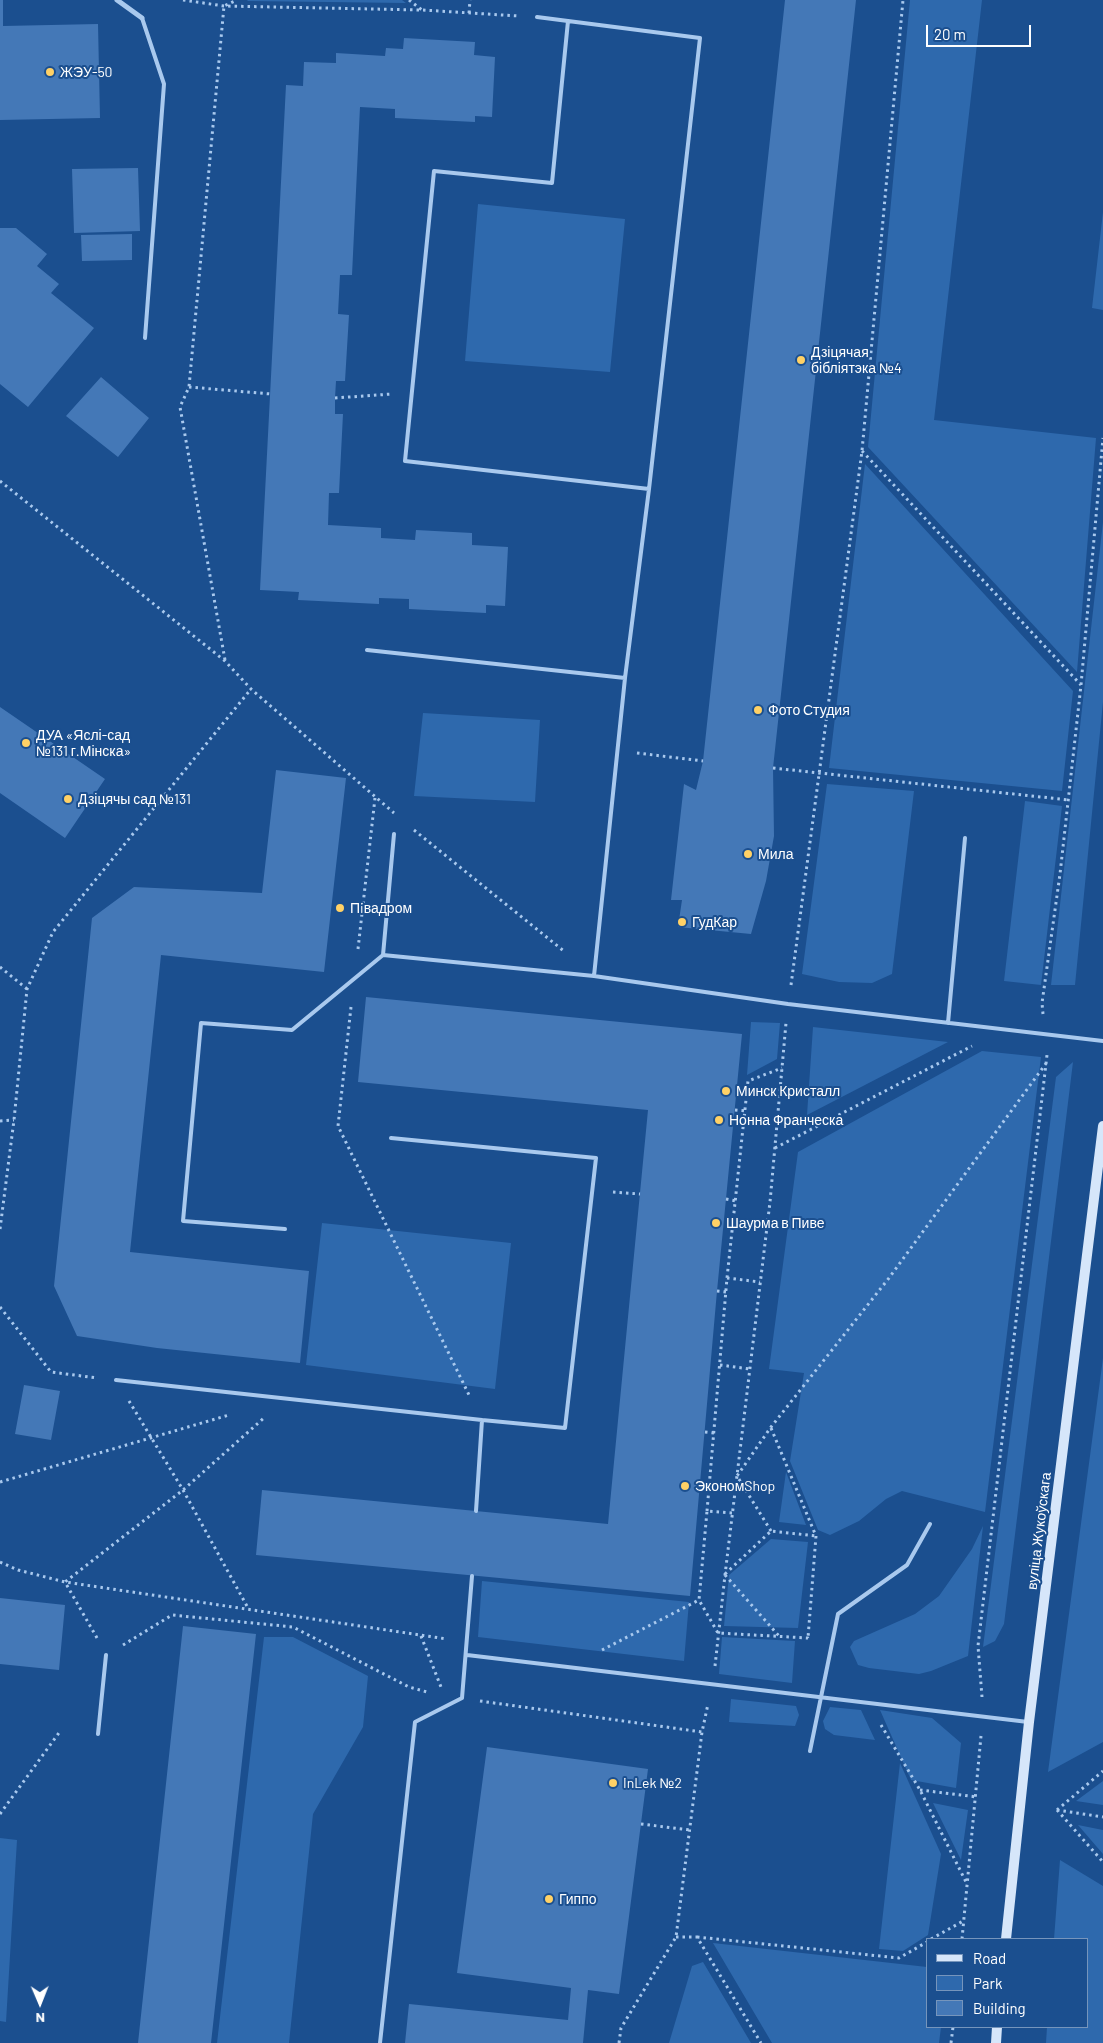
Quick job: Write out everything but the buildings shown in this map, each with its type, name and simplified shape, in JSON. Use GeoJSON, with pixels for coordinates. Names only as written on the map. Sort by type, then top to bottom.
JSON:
{"type":"FeatureCollection","features":[{"type":"Feature","properties":{"kind":"main road","name":"вуліца Жукоўскага"},"geometry":{"type":"LineString","coordinates":[[1006,1938],[1028,1722],[1103,1126]]}},
{"type":"Feature","properties":{"kind":"main road"},"geometry":{"type":"LineString","coordinates":[[996,2043],[997,2028]]}},
{"type":"Feature","properties":{"kind":"street"},"geometry":{"type":"LineString","coordinates":[[117,0],[142,18]]}},
{"type":"Feature","properties":{"kind":"lane"},"geometry":{"type":"LineString","coordinates":[[537,17],[700,38],[649,489],[625,678],[594,976]]}},
{"type":"Feature","properties":{"kind":"lane"},"geometry":{"type":"LineString","coordinates":[[142,18],[164,84],[145,338]]}},
{"type":"Feature","properties":{"kind":"lane"},"geometry":{"type":"LineString","coordinates":[[568,21],[552,183],[434,171],[405,461],[649,489]]}},
{"type":"Feature","properties":{"kind":"lane"},"geometry":{"type":"LineString","coordinates":[[367,650],[625,678]]}},
{"type":"Feature","properties":{"kind":"lane"},"geometry":{"type":"LineString","coordinates":[[383,955],[394,834]]}},
{"type":"Feature","properties":{"kind":"lane"},"geometry":{"type":"LineString","coordinates":[[948,1023],[965,838]]}},
{"type":"Feature","properties":{"kind":"lane"},"geometry":{"type":"LineString","coordinates":[[285,1228],[183,1221],[201,1024],[292,1030],[383,955],[594,976],[788,1004],[1003,1031],[1103,1041]]}},
{"type":"Feature","properties":{"kind":"lane"},"geometry":{"type":"LineString","coordinates":[[116,1380],[565,1428],[596,1158],[391,1138]]}},
{"type":"Feature","properties":{"kind":"lane"},"geometry":{"type":"LineString","coordinates":[[476,1511],[482,1420]]}},
{"type":"Feature","properties":{"kind":"lane"},"geometry":{"type":"LineString","coordinates":[[810,1751],[838,1614],[906,1565],[930,1524]]}},
{"type":"Feature","properties":{"kind":"lane"},"geometry":{"type":"LineString","coordinates":[[380,2043],[415,1722],[462,1698],[472,1576]]}},
{"type":"Feature","properties":{"kind":"lane"},"geometry":{"type":"LineString","coordinates":[[98,1734],[106,1655]]}},
{"type":"Feature","properties":{"kind":"lane"},"geometry":{"type":"LineString","coordinates":[[467,1655],[1028,1722]]}},
{"type":"Feature","properties":{"kind":"path"},"geometry":{"type":"LineString","coordinates":[[183,0],[224,6],[422,10],[537,17]]}},
{"type":"Feature","properties":{"kind":"path"},"geometry":{"type":"LineString","coordinates":[[224,6],[237,0]]}},
{"type":"Feature","properties":{"kind":"path"},"geometry":{"type":"LineString","coordinates":[[409,0],[422,10]]}},
{"type":"Feature","properties":{"kind":"path"},"geometry":{"type":"LineString","coordinates":[[469,13],[470,0]]}},
{"type":"Feature","properties":{"kind":"path"},"geometry":{"type":"LineString","coordinates":[[619,2043],[621,2028],[676,1937],[702,1732],[712,1684],[775,1148],[788,1004],[862,451],[903,0]]}},
{"type":"Feature","properties":{"kind":"path"},"geometry":{"type":"LineString","coordinates":[[224,6],[189,387],[180,407],[225,661]]}},
{"type":"Feature","properties":{"kind":"path"},"geometry":{"type":"LineString","coordinates":[[189,387],[270,394]]}},
{"type":"Feature","properties":{"kind":"path"},"geometry":{"type":"LineString","coordinates":[[335,398],[412,393]]}},
{"type":"Feature","properties":{"kind":"path"},"geometry":{"type":"LineString","coordinates":[[962,1938],[977,1797],[978,1759],[984,1717],[978,1646],[1047,1061],[1042,1003],[1069,800],[1103,438]]}},
{"type":"Feature","properties":{"kind":"path"},"geometry":{"type":"LineString","coordinates":[[862,451],[1081,685]]}},
{"type":"Feature","properties":{"kind":"path"},"geometry":{"type":"LineString","coordinates":[[0,481],[225,661],[251,689],[397,816]]}},
{"type":"Feature","properties":{"kind":"path"},"geometry":{"type":"LineString","coordinates":[[0,1229],[14,1120],[27,989],[52,932],[251,689]]}},
{"type":"Feature","properties":{"kind":"path"},"geometry":{"type":"LineString","coordinates":[[617,751],[704,761]]}},
{"type":"Feature","properties":{"kind":"path"},"geometry":{"type":"LineString","coordinates":[[773,768],[820,775],[1069,800]]}},
{"type":"Feature","properties":{"kind":"path"},"geometry":{"type":"LineString","coordinates":[[375,798],[338,1126],[482,1420]]}},
{"type":"Feature","properties":{"kind":"path"},"geometry":{"type":"LineString","coordinates":[[412,828],[594,976]]}},
{"type":"Feature","properties":{"kind":"path"},"geometry":{"type":"LineString","coordinates":[[0,967],[27,989]]}},
{"type":"Feature","properties":{"kind":"path"},"geometry":{"type":"LineString","coordinates":[[775,1148],[1003,1031]]}},
{"type":"Feature","properties":{"kind":"path"},"geometry":{"type":"LineString","coordinates":[[737,1476],[771,1427],[889,1278],[1047,1061]]}},
{"type":"Feature","properties":{"kind":"path"},"geometry":{"type":"LineString","coordinates":[[718,1633],[699,1600],[727,1278],[748,1081],[782,1068]]}},
{"type":"Feature","properties":{"kind":"path"},"geometry":{"type":"LineString","coordinates":[[735,1110],[746,1110]]}},
{"type":"Feature","properties":{"kind":"path"},"geometry":{"type":"LineString","coordinates":[[0,1121],[14,1120]]}},
{"type":"Feature","properties":{"kind":"path"},"geometry":{"type":"LineString","coordinates":[[592,1190],[640,1194]]}},
{"type":"Feature","properties":{"kind":"path"},"geometry":{"type":"LineString","coordinates":[[726,1199],[736,1201]]}},
{"type":"Feature","properties":{"kind":"path"},"geometry":{"type":"LineString","coordinates":[[727,1278],[760,1282]]}},
{"type":"Feature","properties":{"kind":"path"},"geometry":{"type":"LineString","coordinates":[[717,1291],[726,1292]]}},
{"type":"Feature","properties":{"kind":"path"},"geometry":{"type":"LineString","coordinates":[[0,1307],[50,1372],[116,1380],[182,1490],[248,1609]]}},
{"type":"Feature","properties":{"kind":"path"},"geometry":{"type":"LineString","coordinates":[[720,1365],[750,1369]]}},
{"type":"Feature","properties":{"kind":"path"},"geometry":{"type":"LineString","coordinates":[[65,1582],[182,1490],[285,1399]]}},
{"type":"Feature","properties":{"kind":"path"},"geometry":{"type":"LineString","coordinates":[[0,1482],[237,1412]]}},
{"type":"Feature","properties":{"kind":"path"},"geometry":{"type":"LineString","coordinates":[[718,1633],[808,1638],[816,1536],[771,1427]]}},
{"type":"Feature","properties":{"kind":"path"},"geometry":{"type":"LineString","coordinates":[[705,1432],[714,1433]]}},
{"type":"Feature","properties":{"kind":"path"},"geometry":{"type":"LineString","coordinates":[[737,1476],[771,1531]]}},
{"type":"Feature","properties":{"kind":"path"},"geometry":{"type":"LineString","coordinates":[[706,1511],[732,1513]]}},
{"type":"Feature","properties":{"kind":"path"},"geometry":{"type":"LineString","coordinates":[[724,1575],[771,1531],[816,1536]]}},
{"type":"Feature","properties":{"kind":"path"},"geometry":{"type":"LineString","coordinates":[[0,1562],[18,1570],[65,1582],[421,1636],[445,1696]]}},
{"type":"Feature","properties":{"kind":"path"},"geometry":{"type":"LineString","coordinates":[[724,1575],[780,1636]]}},
{"type":"Feature","properties":{"kind":"path"},"geometry":{"type":"LineString","coordinates":[[65,1582],[106,1655],[172,1615],[294,1627],[409,1687],[445,1696],[702,1732]]}},
{"type":"Feature","properties":{"kind":"path"},"geometry":{"type":"LineString","coordinates":[[596,1653],[699,1600]]}},
{"type":"Feature","properties":{"kind":"path"},"geometry":{"type":"LineString","coordinates":[[868,1703],[920,1790],[968,1884]]}},
{"type":"Feature","properties":{"kind":"path"},"geometry":{"type":"LineString","coordinates":[[0,1814],[61,1730]]}},
{"type":"Feature","properties":{"kind":"path"},"geometry":{"type":"LineString","coordinates":[[1057,1810],[1103,1771]]}},
{"type":"Feature","properties":{"kind":"path"},"geometry":{"type":"LineString","coordinates":[[920,1790],[977,1797]]}},
{"type":"Feature","properties":{"kind":"path"},"geometry":{"type":"LineString","coordinates":[[1057,1810],[1103,1817]]}},
{"type":"Feature","properties":{"kind":"path"},"geometry":{"type":"LineString","coordinates":[[1057,1810],[1103,1862]]}},
{"type":"Feature","properties":{"kind":"path"},"geometry":{"type":"LineString","coordinates":[[641,1824],[690,1830]]}},
{"type":"Feature","properties":{"kind":"path"},"geometry":{"type":"LineString","coordinates":[[934,1938],[965,1920]]}},
{"type":"Feature","properties":{"kind":"path"},"geometry":{"type":"LineString","coordinates":[[676,1937],[697,1937],[899,1958],[926,1943]]}},
{"type":"Feature","properties":{"kind":"path"},"geometry":{"type":"LineString","coordinates":[[697,1937],[762,2043]]}},
{"type":"Feature","properties":{"kind":"path"},"geometry":{"type":"LineString","coordinates":[[951,2043],[953,2028]]}},
{"type":"Feature","properties":{"kind":"green space"},"geometry":{"type":"Polygon","coordinates":[[[402,0],[406,3],[247,1],[402,0]]]}},
{"type":"Feature","properties":{"kind":"green space"},"geometry":{"type":"Polygon","coordinates":[[[910,0],[982,0],[934,420],[1096,438],[1077,672],[868,447],[910,0]]]}},
{"type":"Feature","properties":{"kind":"green space"},"geometry":{"type":"Polygon","coordinates":[[[478,204],[625,219],[610,372],[465,361],[478,204]]]}},
{"type":"Feature","properties":{"kind":"green space"},"geometry":{"type":"Polygon","coordinates":[[[1103,212],[1103,310],[1092,308],[1103,212]]]}},
{"type":"Feature","properties":{"kind":"green space"},"geometry":{"type":"Polygon","coordinates":[[[865,464],[1073,691],[1062,791],[829,768],[865,464]]]}},
{"type":"Feature","properties":{"kind":"green space"},"geometry":{"type":"Polygon","coordinates":[[[1103,522],[1103,702],[1075,985],[1051,985],[1103,522]]]}},
{"type":"Feature","properties":{"kind":"green space"},"geometry":{"type":"Polygon","coordinates":[[[423,713],[540,720],[535,802],[414,796],[423,713]]]}},
{"type":"Feature","properties":{"kind":"green space"},"geometry":{"type":"Polygon","coordinates":[[[827,784],[914,791],[892,974],[872,983],[839,982],[802,974],[827,784]]]}},
{"type":"Feature","properties":{"kind":"green space"},"geometry":{"type":"Polygon","coordinates":[[[1025,801],[1062,806],[1041,985],[1004,981],[1025,801]]]}},
{"type":"Feature","properties":{"kind":"green space"},"geometry":{"type":"Polygon","coordinates":[[[751,1022],[780,1023],[777,1059],[747,1075],[751,1022]]]}},
{"type":"Feature","properties":{"kind":"green space"},"geometry":{"type":"Polygon","coordinates":[[[813,1027],[948,1042],[807,1115],[813,1027]]]}},
{"type":"Feature","properties":{"kind":"green space"},"geometry":{"type":"Polygon","coordinates":[[[982,1051],[1041,1057],[985,1512],[902,1491],[886,1499],[859,1521],[830,1535],[818,1530],[790,1461],[804,1373],[769,1369],[798,1152],[982,1051]]]}},
{"type":"Feature","properties":{"kind":"green space"},"geometry":{"type":"Polygon","coordinates":[[[1073,1062],[1004,1624],[995,1641],[983,1647],[1056,1077],[1073,1062]]]}},
{"type":"Feature","properties":{"kind":"green space"},"geometry":{"type":"Polygon","coordinates":[[[322,1223],[511,1243],[495,1389],[306,1365],[322,1223]]]}},
{"type":"Feature","properties":{"kind":"green space"},"geometry":{"type":"Polygon","coordinates":[[[1103,1358],[1103,1742],[1048,1772],[1103,1358]]]}},
{"type":"Feature","properties":{"kind":"green space"},"geometry":{"type":"Polygon","coordinates":[[[786,1472],[806,1525],[779,1522],[786,1472]]]}},
{"type":"Feature","properties":{"kind":"green space"},"geometry":{"type":"Polygon","coordinates":[[[983,1526],[968,1656],[919,1674],[858,1665],[850,1647],[854,1641],[915,1614],[939,1596],[972,1549],[983,1526]]]}},
{"type":"Feature","properties":{"kind":"green space"},"geometry":{"type":"Polygon","coordinates":[[[771,1539],[808,1542],[798,1628],[724,1626],[729,1575],[771,1539]]]}},
{"type":"Feature","properties":{"kind":"green space"},"geometry":{"type":"Polygon","coordinates":[[[482,1581],[689,1602],[684,1661],[478,1637],[482,1581]]]}},
{"type":"Feature","properties":{"kind":"green space"},"geometry":{"type":"Polygon","coordinates":[[[264,1637],[293,1637],[368,1676],[363,1727],[313,1814],[289,2043],[217,2043],[264,1637]]]}},
{"type":"Feature","properties":{"kind":"green space"},"geometry":{"type":"Polygon","coordinates":[[[722,1637],[795,1641],[792,1683],[719,1674],[722,1637]]]}},
{"type":"Feature","properties":{"kind":"green space"},"geometry":{"type":"Polygon","coordinates":[[[731,1699],[796,1706],[799,1715],[795,1726],[729,1722],[731,1699]]]}},
{"type":"Feature","properties":{"kind":"green space"},"geometry":{"type":"Polygon","coordinates":[[[830,1707],[861,1710],[875,1740],[834,1735],[825,1729],[823,1721],[830,1707]]]}},
{"type":"Feature","properties":{"kind":"green space"},"geometry":{"type":"Polygon","coordinates":[[[880,1710],[932,1718],[961,1743],[956,1788],[911,1780],[880,1710]]]}},
{"type":"Feature","properties":{"kind":"green space"},"geometry":{"type":"Polygon","coordinates":[[[900,1763],[941,1854],[928,1935],[903,1951],[879,1949],[900,1763]]]}},
{"type":"Feature","properties":{"kind":"green space"},"geometry":{"type":"Polygon","coordinates":[[[1103,1781],[1103,1805],[1076,1801],[1103,1781]]]}},
{"type":"Feature","properties":{"kind":"green space"},"geometry":{"type":"Polygon","coordinates":[[[933,1803],[968,1810],[961,1860],[933,1803]]]}},
{"type":"Feature","properties":{"kind":"green space"},"geometry":{"type":"Polygon","coordinates":[[[1078,1825],[1103,1830],[1103,1854],[1078,1825]]]}},
{"type":"Feature","properties":{"kind":"green space"},"geometry":{"type":"Polygon","coordinates":[[[0,1838],[17,1840],[6,2022],[0,2021],[0,1838]]]}},
{"type":"Feature","properties":{"kind":"green space"},"geometry":{"type":"Polygon","coordinates":[[[1060,1860],[1103,1886],[1103,2043],[1046,2043],[1047,2028],[1088,2028],[1088,1938],[1054,1938],[1060,1860]]]}},
{"type":"Feature","properties":{"kind":"green space"},"geometry":{"type":"Polygon","coordinates":[[[713,1943],[926,1967],[926,2028],[941,2028],[939,2043],[772,2043],[713,1943]]]}},
{"type":"Feature","properties":{"kind":"green space"},"geometry":{"type":"Polygon","coordinates":[[[703,1962],[751,2043],[669,2043],[692,1966],[703,1962]]]}},
{"type":"Feature","properties":{"kind":"place","name":"ЖЭУ-50"},"geometry":{"type":"Point","coordinates":[50,72]}},
{"type":"Feature","properties":{"kind":"place","name":"Дзіцячая бібліятэка №4"},"geometry":{"type":"Point","coordinates":[801,360]}},
{"type":"Feature","properties":{"kind":"place","name":"Фото Студия"},"geometry":{"type":"Point","coordinates":[758,710]}},
{"type":"Feature","properties":{"kind":"place","name":"ДУА «Яслі-сад №131 г.Мінска»"},"geometry":{"type":"Point","coordinates":[26,743]}},
{"type":"Feature","properties":{"kind":"place","name":"Дзіцячы сад №131"},"geometry":{"type":"Point","coordinates":[68,799]}},
{"type":"Feature","properties":{"kind":"place","name":"Мила"},"geometry":{"type":"Point","coordinates":[748,854]}},
{"type":"Feature","properties":{"kind":"place","name":"Пiвадром"},"geometry":{"type":"Point","coordinates":[340,908]}},
{"type":"Feature","properties":{"kind":"place","name":"ГудКар"},"geometry":{"type":"Point","coordinates":[682,922]}},
{"type":"Feature","properties":{"kind":"place","name":"Минск Кристалл"},"geometry":{"type":"Point","coordinates":[726,1091]}},
{"type":"Feature","properties":{"kind":"place","name":"Нонна Франческа"},"geometry":{"type":"Point","coordinates":[719,1120]}},
{"type":"Feature","properties":{"kind":"place","name":"Шаурма в Пиве"},"geometry":{"type":"Point","coordinates":[716,1223]}},
{"type":"Feature","properties":{"kind":"place","name":"ЭкономShop"},"geometry":{"type":"Point","coordinates":[685,1486]}},
{"type":"Feature","properties":{"kind":"place","name":"InLek №2"},"geometry":{"type":"Point","coordinates":[613,1783]}},
{"type":"Feature","properties":{"kind":"place","name":"Гиппо"},"geometry":{"type":"Point","coordinates":[549,1899]}}]}
